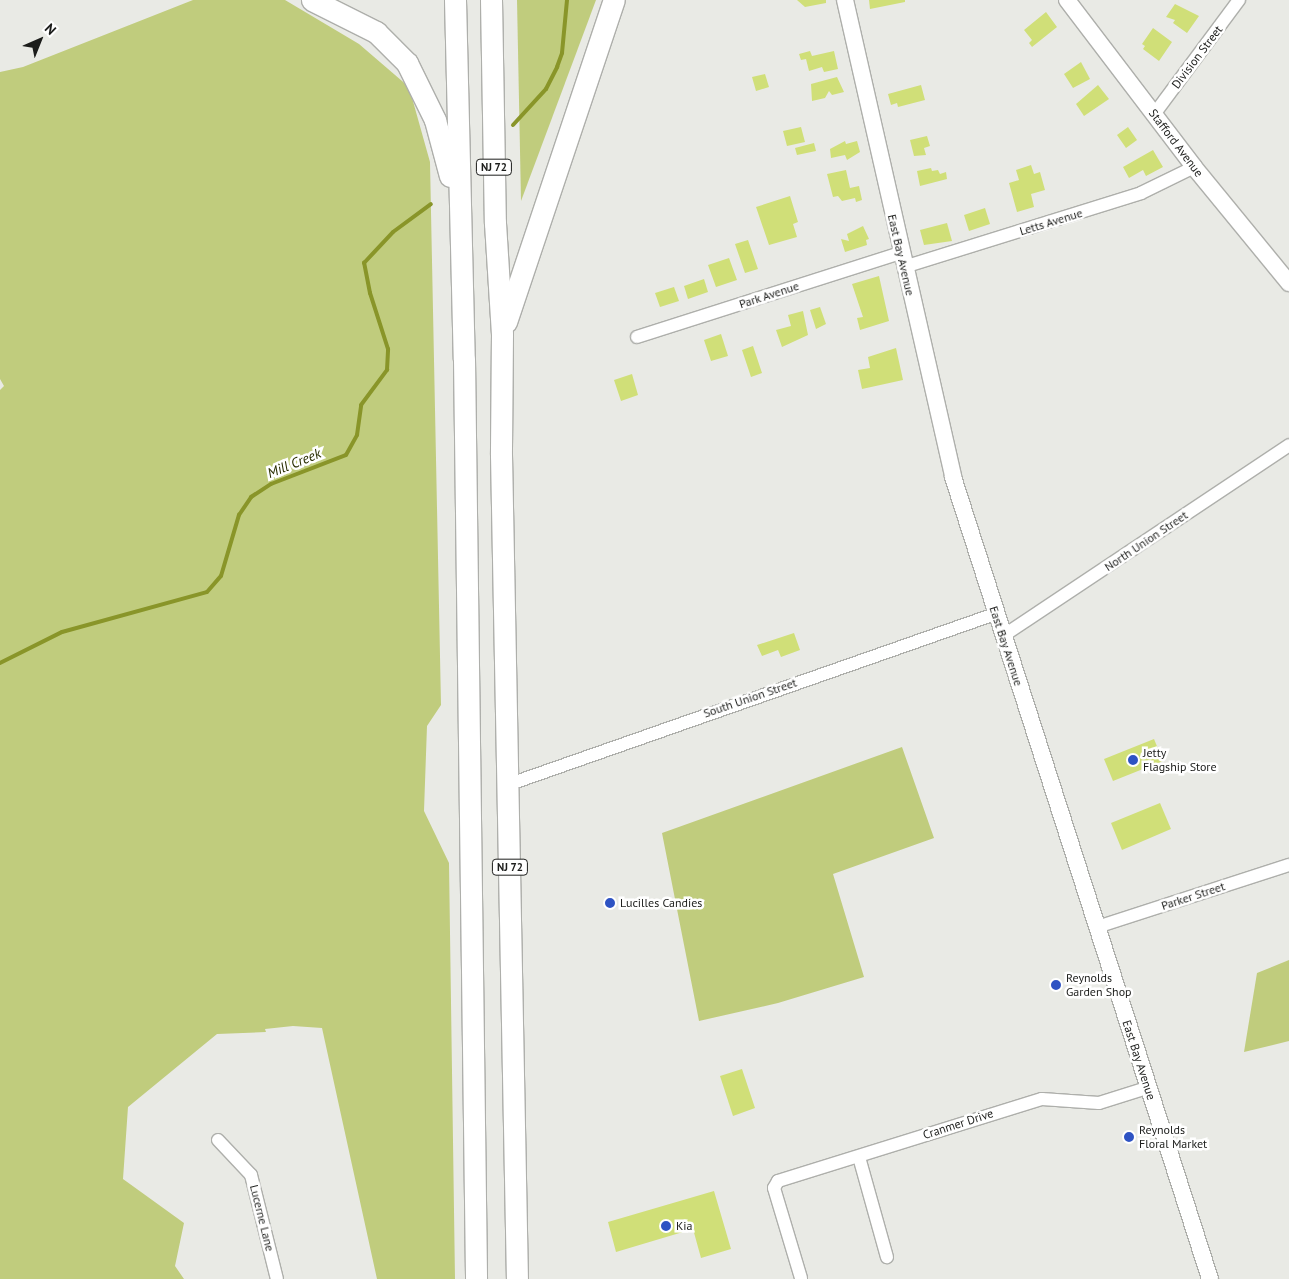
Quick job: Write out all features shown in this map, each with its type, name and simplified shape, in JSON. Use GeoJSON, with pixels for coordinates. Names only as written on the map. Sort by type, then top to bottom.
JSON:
{"type":"FeatureCollection","features":[{"type":"Feature","properties":{"kind":"highway"},"geometry":{"type":"LineString","coordinates":[[312,0],[376,32],[408,63],[435,120],[460,214]]}},
{"type":"Feature","properties":{"kind":"highway","name":"NJ 72"},"geometry":{"type":"LineString","coordinates":[[455,0],[476,1279]]}},
{"type":"Feature","properties":{"kind":"highway","name":"NJ 72"},"geometry":{"type":"LineString","coordinates":[[491,0],[495,223],[502,334],[507,785],[517,1279]]}},
{"type":"Feature","properties":{"kind":"highway"},"geometry":{"type":"LineString","coordinates":[[502,334],[614,0]]}},
{"type":"Feature","properties":{"kind":"street","name":"East Bay Avenue"},"geometry":{"type":"LineString","coordinates":[[845,0],[902,260],[952,473],[1002,636],[1210,1279]]}},
{"type":"Feature","properties":{"kind":"street","name":"Stafford Avenue"},"geometry":{"type":"LineString","coordinates":[[1067,0],[1155,113],[1194,167],[1289,283]]}},
{"type":"Feature","properties":{"kind":"street","name":"Division Street"},"geometry":{"type":"LineString","coordinates":[[1155,113],[1239,0]]}},
{"type":"Feature","properties":{"kind":"street","name":"Letts Avenue"},"geometry":{"type":"LineString","coordinates":[[902,260],[1127,198],[1160,186],[1194,167]]}},
{"type":"Feature","properties":{"kind":"street","name":"Park Avenue"},"geometry":{"type":"LineString","coordinates":[[637,337],[902,260]]}},
{"type":"Feature","properties":{"kind":"street","name":"North Union Street"},"geometry":{"type":"LineString","coordinates":[[1002,636],[1289,445]]}},
{"type":"Feature","properties":{"kind":"street","name":"South Union Street"},"geometry":{"type":"LineString","coordinates":[[507,785],[995,614]]}},
{"type":"Feature","properties":{"kind":"street","name":"Parker Street"},"geometry":{"type":"LineString","coordinates":[[1097,928],[1289,864]]}},
{"type":"Feature","properties":{"kind":"street","name":"Cranmer Drive"},"geometry":{"type":"LineString","coordinates":[[801,1278],[774,1188],[778,1181],[1042,1099],[1099,1103],[1147,1088]]}},
{"type":"Feature","properties":{"kind":"street","name":"Lucerne Lane"},"geometry":{"type":"LineString","coordinates":[[218,1140],[250,1175],[277,1279]]}},
{"type":"Feature","properties":{"kind":"street"},"geometry":{"type":"LineString","coordinates":[[860,1157],[888,1257]]}},
{"type":"Feature","properties":{"kind":"green space"},"geometry":{"type":"Polygon","coordinates":[[[193,0],[285,0],[359,44],[409,87],[430,162],[441,705],[427,726],[424,811],[449,863],[455,1279],[377,1279],[322,1028],[293,1026],[265,1029],[266,1032],[217,1034],[128,1107],[123,1179],[184,1223],[175,1266],[184,1279],[0,1279],[0,390],[4,386],[0,379],[0,72],[23,67],[193,0]]]}},
{"type":"Feature","properties":{"kind":"green space"},"geometry":{"type":"Polygon","coordinates":[[[517,0],[596,0],[521,201],[517,0]]]}},
{"type":"Feature","properties":{"kind":"green space"},"geometry":{"type":"Polygon","coordinates":[[[902,747],[934,838],[833,874],[864,977],[778,1003],[699,1021],[662,833],[902,747]]]}},
{"type":"Feature","properties":{"kind":"green space"},"geometry":{"type":"Polygon","coordinates":[[[1289,960],[1289,1041],[1244,1052],[1257,973],[1289,960]]]}},
{"type":"Feature","properties":{"kind":"building"},"geometry":{"type":"Polygon","coordinates":[[[797,0],[826,0],[826,3],[805,7],[797,0]]]}},
{"type":"Feature","properties":{"kind":"building"},"geometry":{"type":"Polygon","coordinates":[[[869,0],[905,0],[905,2],[870,9],[869,0]]]}},
{"type":"Feature","properties":{"kind":"building"},"geometry":{"type":"Polygon","coordinates":[[[1175,4],[1199,16],[1187,33],[1173,23],[1175,20],[1166,17],[1175,4]]]}},
{"type":"Feature","properties":{"kind":"building"},"geometry":{"type":"Polygon","coordinates":[[[1046,12],[1057,27],[1032,47],[1029,43],[1032,40],[1024,30],[1046,12]]]}},
{"type":"Feature","properties":{"kind":"building"},"geometry":{"type":"Polygon","coordinates":[[[1153,28],[1172,42],[1159,61],[1143,49],[1145,46],[1142,44],[1153,28]]]}},
{"type":"Feature","properties":{"kind":"building"},"geometry":{"type":"Polygon","coordinates":[[[810,51],[812,56],[834,51],[838,69],[824,72],[822,67],[809,71],[806,59],[801,60],[799,54],[810,51]]]}},
{"type":"Feature","properties":{"kind":"building"},"geometry":{"type":"Polygon","coordinates":[[[1081,62],[1090,79],[1073,88],[1064,74],[1081,62]]]}},
{"type":"Feature","properties":{"kind":"building"},"geometry":{"type":"Polygon","coordinates":[[[765,74],[769,87],[756,91],[752,77],[765,74]]]}},
{"type":"Feature","properties":{"kind":"building"},"geometry":{"type":"Polygon","coordinates":[[[837,77],[844,92],[832,95],[829,91],[825,98],[812,101],[811,84],[837,77]]]}},
{"type":"Feature","properties":{"kind":"building"},"geometry":{"type":"Polygon","coordinates":[[[921,85],[925,100],[898,107],[897,103],[891,105],[888,94],[921,85]]]}},
{"type":"Feature","properties":{"kind":"building"},"geometry":{"type":"Polygon","coordinates":[[[1098,85],[1109,99],[1084,116],[1076,104],[1098,85]]]}},
{"type":"Feature","properties":{"kind":"building"},"geometry":{"type":"Polygon","coordinates":[[[801,127],[805,142],[787,146],[783,131],[801,127]]]}},
{"type":"Feature","properties":{"kind":"building"},"geometry":{"type":"Polygon","coordinates":[[[1128,127],[1137,140],[1126,148],[1117,135],[1128,127]]]}},
{"type":"Feature","properties":{"kind":"building"},"geometry":{"type":"Polygon","coordinates":[[[927,136],[930,146],[924,148],[926,155],[914,156],[910,140],[927,136]]]}},
{"type":"Feature","properties":{"kind":"building"},"geometry":{"type":"Polygon","coordinates":[[[845,141],[846,144],[857,141],[860,152],[847,160],[845,155],[831,158],[830,149],[845,141]]]}},
{"type":"Feature","properties":{"kind":"building"},"geometry":{"type":"Polygon","coordinates":[[[814,143],[816,151],[797,155],[795,148],[814,143]]]}},
{"type":"Feature","properties":{"kind":"building"},"geometry":{"type":"Polygon","coordinates":[[[1153,150],[1163,167],[1146,176],[1143,170],[1129,178],[1123,167],[1153,150]]]}},
{"type":"Feature","properties":{"kind":"building"},"geometry":{"type":"Polygon","coordinates":[[[1031,165],[1034,174],[1040,172],[1045,190],[1031,194],[1034,207],[1017,212],[1009,183],[1019,180],[1016,170],[1031,165]]]}},
{"type":"Feature","properties":{"kind":"building"},"geometry":{"type":"Polygon","coordinates":[[[931,168],[932,171],[938,170],[940,174],[946,172],[947,179],[920,186],[917,171],[931,168]]]}},
{"type":"Feature","properties":{"kind":"building"},"geometry":{"type":"Polygon","coordinates":[[[846,170],[850,188],[859,186],[862,200],[856,202],[855,198],[842,201],[838,196],[833,197],[827,174],[846,170]]]}},
{"type":"Feature","properties":{"kind":"building"},"geometry":{"type":"Polygon","coordinates":[[[790,196],[798,222],[793,224],[797,237],[769,245],[756,207],[790,196]]]}},
{"type":"Feature","properties":{"kind":"building"},"geometry":{"type":"Polygon","coordinates":[[[985,208],[990,224],[969,231],[964,215],[985,208]]]}},
{"type":"Feature","properties":{"kind":"building"},"geometry":{"type":"Polygon","coordinates":[[[947,223],[952,241],[924,245],[920,230],[947,223]]]}},
{"type":"Feature","properties":{"kind":"building"},"geometry":{"type":"Polygon","coordinates":[[[863,226],[869,239],[866,240],[867,245],[845,252],[841,239],[849,241],[847,234],[863,226]]]}},
{"type":"Feature","properties":{"kind":"building"},"geometry":{"type":"Polygon","coordinates":[[[748,240],[758,269],[745,273],[735,244],[748,240]]]}},
{"type":"Feature","properties":{"kind":"building"},"geometry":{"type":"Polygon","coordinates":[[[729,258],[737,280],[716,287],[708,265],[729,258]]]}},
{"type":"Feature","properties":{"kind":"building"},"geometry":{"type":"Polygon","coordinates":[[[879,276],[889,321],[860,330],[857,318],[863,317],[852,284],[879,276]]]}},
{"type":"Feature","properties":{"kind":"building"},"geometry":{"type":"Polygon","coordinates":[[[704,279],[708,292],[688,299],[684,286],[704,279]]]}},
{"type":"Feature","properties":{"kind":"building"},"geometry":{"type":"Polygon","coordinates":[[[674,287],[679,301],[660,307],[655,293],[674,287]]]}},
{"type":"Feature","properties":{"kind":"building"},"geometry":{"type":"Polygon","coordinates":[[[820,307],[826,324],[816,329],[810,310],[820,307]]]}},
{"type":"Feature","properties":{"kind":"building"},"geometry":{"type":"Polygon","coordinates":[[[803,311],[808,335],[782,347],[776,330],[791,326],[788,315],[803,311]]]}},
{"type":"Feature","properties":{"kind":"building"},"geometry":{"type":"Polygon","coordinates":[[[721,334],[728,356],[711,361],[704,340],[721,334]]]}},
{"type":"Feature","properties":{"kind":"building"},"geometry":{"type":"Polygon","coordinates":[[[753,346],[762,373],[751,377],[742,350],[753,346]]]}},
{"type":"Feature","properties":{"kind":"building"},"geometry":{"type":"Polygon","coordinates":[[[896,348],[903,380],[862,389],[858,370],[870,368],[868,357],[896,348]]]}},
{"type":"Feature","properties":{"kind":"building"},"geometry":{"type":"Polygon","coordinates":[[[632,374],[638,395],[621,401],[614,380],[632,374]]]}},
{"type":"Feature","properties":{"kind":"building"},"geometry":{"type":"Polygon","coordinates":[[[794,633],[800,650],[781,657],[778,650],[762,656],[757,645],[794,633]]]}},
{"type":"Feature","properties":{"kind":"building","name":"Jetty Flagship Store"},"geometry":{"type":"Polygon","coordinates":[[[1154,739],[1163,761],[1113,781],[1104,759],[1154,739]]]}},
{"type":"Feature","properties":{"kind":"building"},"geometry":{"type":"Polygon","coordinates":[[[1160,803],[1171,829],[1122,850],[1111,823],[1160,803]]]}},
{"type":"Feature","properties":{"kind":"building"},"geometry":{"type":"Polygon","coordinates":[[[742,1069],[755,1108],[733,1116],[720,1076],[742,1069]]]}},
{"type":"Feature","properties":{"kind":"building","name":"Kia"},"geometry":{"type":"Polygon","coordinates":[[[714,1191],[731,1249],[701,1258],[693,1229],[616,1252],[608,1222],[714,1191]]]}},
{"type":"Feature","properties":{"kind":"waterway","name":"Mill Creek"},"geometry":{"type":"LineString","coordinates":[[513,125],[546,89],[557,67],[562,53],[567,0]]}},
{"type":"Feature","properties":{"kind":"waterway","name":"Mill Creek"},"geometry":{"type":"LineString","coordinates":[[0,663],[62,632],[207,592],[221,576],[239,515],[251,497],[271,484],[346,455],[357,435],[361,405],[387,370],[388,349],[370,293],[364,263],[393,232],[431,204]]}},
{"type":"Feature","properties":{"kind":"place","name":"Jetty Flagship Store"},"geometry":{"type":"Point","coordinates":[1133,760]}},
{"type":"Feature","properties":{"kind":"place","name":"Lucilles Candies"},"geometry":{"type":"Point","coordinates":[610,903]}},
{"type":"Feature","properties":{"kind":"place","name":"Reynolds Garden Shop"},"geometry":{"type":"Point","coordinates":[1056,985]}},
{"type":"Feature","properties":{"kind":"place","name":"Reynolds Floral Market"},"geometry":{"type":"Point","coordinates":[1129,1137]}},
{"type":"Feature","properties":{"kind":"place","name":"Kia"},"geometry":{"type":"Point","coordinates":[666,1226]}}]}
